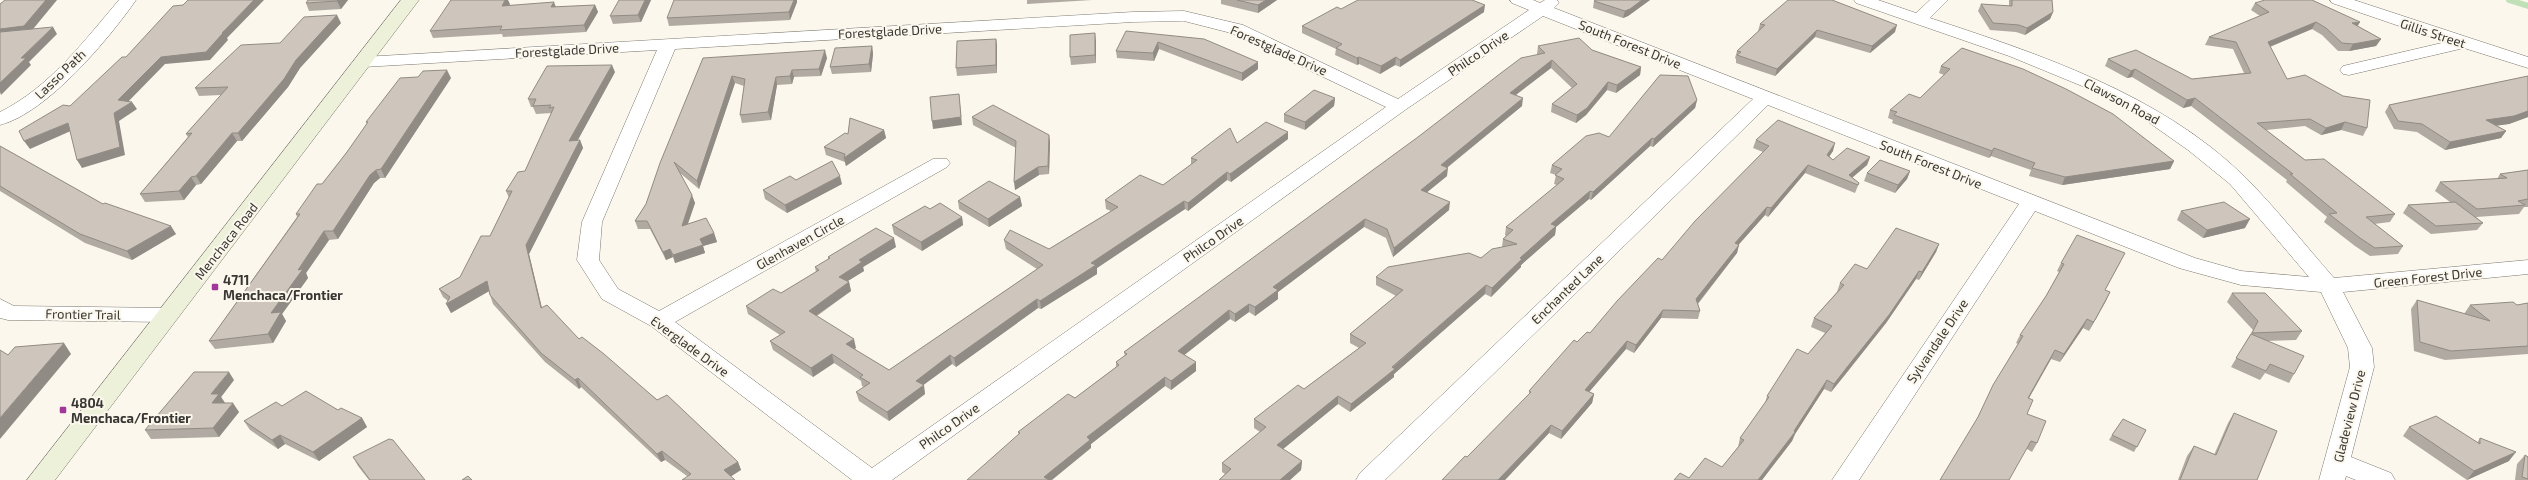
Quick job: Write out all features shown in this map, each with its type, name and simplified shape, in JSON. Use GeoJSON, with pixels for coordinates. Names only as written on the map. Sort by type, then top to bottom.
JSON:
{"type":"FeatureCollection","features":[{"type":"Feature","properties":{"kind":"main road","name":"Menchaca Road"},"geometry":{"type":"LineString","coordinates":[[40,480],[410,0]]}},
{"type":"Feature","properties":{"kind":"street","name":"Lasso Path"},"geometry":{"type":"LineString","coordinates":[[0,119],[28,105],[73,65],[128,0]]}},
{"type":"Feature","properties":{"kind":"street","name":"South Forest Drive"},"geometry":{"type":"LineString","coordinates":[[1518,0],[1549,5],[1765,98],[2187,263],[2241,278],[2329,286]]}},
{"type":"Feature","properties":{"kind":"street","name":"Clawson Road"},"geometry":{"type":"LineString","coordinates":[[1862,0],[2015,52],[2088,82],[2148,112],[2195,146],[2237,180],[2329,286]]}},
{"type":"Feature","properties":{"kind":"street"},"geometry":{"type":"LineString","coordinates":[[1919,19],[1940,0]]}},
{"type":"Feature","properties":{"kind":"street","name":"Gillis Street"},"geometry":{"type":"LineString","coordinates":[[2338,0],[2528,63]]}},
{"type":"Feature","properties":{"kind":"street","name":"Philco Drive"},"geometry":{"type":"LineString","coordinates":[[873,480],[1399,106],[1549,5]]}},
{"type":"Feature","properties":{"kind":"street","name":"Forestglade Drive"},"geometry":{"type":"LineString","coordinates":[[363,62],[1125,17],[1184,16],[1237,29],[1399,106]]}},
{"type":"Feature","properties":{"kind":"street"},"geometry":{"type":"LineString","coordinates":[[2349,70],[2463,42]]}},
{"type":"Feature","properties":{"kind":"street","name":"Everglade Drive"},"geometry":{"type":"LineString","coordinates":[[668,44],[592,222],[588,260],[610,294],[659,321],[870,480]]}},
{"type":"Feature","properties":{"kind":"street","name":"Enchanted Lane"},"geometry":{"type":"LineString","coordinates":[[1369,480],[1765,98]]}},
{"type":"Feature","properties":{"kind":"street","name":"Glenhaven Circle"},"geometry":{"type":"LineString","coordinates":[[659,321],[940,163]]}},
{"type":"Feature","properties":{"kind":"street","name":"Sylvandale Drive"},"geometry":{"type":"LineString","coordinates":[[1845,480],[2030,202]]}},
{"type":"Feature","properties":{"kind":"street","name":"Green Forest Drive"},"geometry":{"type":"LineString","coordinates":[[2329,286],[2528,267]]}},
{"type":"Feature","properties":{"kind":"street","name":"Gladeview Drive"},"geometry":{"type":"LineString","coordinates":[[2329,286],[2360,348],[2362,367],[2335,471]]}},
{"type":"Feature","properties":{"kind":"street","name":"Frontier Trail"},"geometry":{"type":"LineString","coordinates":[[0,306],[8,313],[168,315]]}},
{"type":"Feature","properties":{"kind":"street"},"geometry":{"type":"LineString","coordinates":[[2335,471],[2382,480]]}},
{"type":"Feature","properties":{"kind":"building"},"geometry":{"type":"Polygon","coordinates":[[[5,0],[46,0],[24,26],[0,29],[0,4],[5,0]]]}},
{"type":"Feature","properties":{"kind":"building"},"geometry":{"type":"Polygon","coordinates":[[[188,0],[254,0],[206,52],[161,57],[118,100],[132,102],[114,113],[120,147],[77,160],[68,123],[24,141],[19,131],[63,105],[70,106],[122,57],[126,57],[173,6],[183,5],[188,0]]]}},
{"type":"Feature","properties":{"kind":"building"},"geometry":{"type":"Polygon","coordinates":[[[308,0],[338,0],[306,3],[308,0]]]}},
{"type":"Feature","properties":{"kind":"building"},"geometry":{"type":"Polygon","coordinates":[[[451,0],[505,0],[502,6],[554,2],[551,7],[595,5],[584,25],[500,30],[502,26],[430,31],[451,0]]]}},
{"type":"Feature","properties":{"kind":"building"},"geometry":{"type":"Polygon","coordinates":[[[619,0],[645,0],[638,15],[610,16],[619,0]]]}},
{"type":"Feature","properties":{"kind":"building"},"geometry":{"type":"Polygon","coordinates":[[[674,0],[794,0],[789,12],[667,18],[674,0]]]}},
{"type":"Feature","properties":{"kind":"building"},"geometry":{"type":"Polygon","coordinates":[[[1237,0],[1266,0],[1258,5],[1237,0]]]}},
{"type":"Feature","properties":{"kind":"building"},"geometry":{"type":"Polygon","coordinates":[[[1358,0],[1472,0],[1485,5],[1400,60],[1396,57],[1381,66],[1359,57],[1357,58],[1336,48],[1342,44],[1302,26],[1337,7],[1341,9],[1358,0]]]}},
{"type":"Feature","properties":{"kind":"building"},"geometry":{"type":"Polygon","coordinates":[[[1642,0],[1625,11],[1594,1],[1642,0]]]}},
{"type":"Feature","properties":{"kind":"building"},"geometry":{"type":"Polygon","coordinates":[[[1788,0],[1832,0],[1897,25],[1872,46],[1817,30],[1777,69],[1737,55],[1741,52],[1737,51],[1765,25],[1760,24],[1788,0]]]}},
{"type":"Feature","properties":{"kind":"building"},"geometry":{"type":"Polygon","coordinates":[[[2012,0],[2052,0],[2053,12],[2027,28],[2019,25],[1993,23],[1981,4],[2012,6],[2012,0]]]}},
{"type":"Feature","properties":{"kind":"building"},"geometry":{"type":"Polygon","coordinates":[[[2265,0],[2312,0],[2360,22],[2352,23],[2381,39],[2353,44],[2342,43],[2326,28],[2316,22],[2268,42],[2287,79],[2305,75],[2343,96],[2370,100],[2367,128],[2345,122],[2326,128],[2310,119],[2257,123],[2305,160],[2324,159],[2395,214],[2366,217],[2403,246],[2375,248],[2329,214],[2337,213],[2290,174],[2293,174],[2195,98],[2187,100],[2135,69],[2131,71],[2108,59],[2136,50],[2192,79],[2251,73],[2236,42],[2209,37],[2269,12],[2255,3],[2265,0]]]}},
{"type":"Feature","properties":{"kind":"building"},"geometry":{"type":"Polygon","coordinates":[[[337,15],[296,60],[284,79],[238,133],[232,133],[196,176],[191,177],[179,191],[140,194],[192,133],[186,134],[228,87],[195,88],[241,45],[280,43],[304,17],[337,15]]]}},
{"type":"Feature","properties":{"kind":"building"},"geometry":{"type":"Polygon","coordinates":[[[53,27],[21,58],[26,58],[0,83],[0,32],[53,27]]]}},
{"type":"Feature","properties":{"kind":"building"},"geometry":{"type":"Polygon","coordinates":[[[1126,31],[1204,39],[1258,62],[1242,73],[1158,42],[1153,53],[1116,51],[1126,31]]]}},
{"type":"Feature","properties":{"kind":"building"},"geometry":{"type":"Polygon","coordinates":[[[1095,33],[1095,55],[1070,57],[1070,35],[1095,33]]]}},
{"type":"Feature","properties":{"kind":"building"},"geometry":{"type":"Polygon","coordinates":[[[1579,38],[1592,50],[1641,67],[1617,85],[1608,82],[1587,108],[1577,115],[1552,104],[1577,84],[1552,60],[1510,93],[1523,98],[1441,165],[1448,168],[1421,190],[1450,202],[1394,248],[1387,229],[1365,219],[1273,287],[1278,290],[1255,307],[1249,304],[1235,314],[1229,310],[1178,351],[1196,362],[1171,381],[1165,377],[1087,437],[1090,440],[1044,477],[1049,480],[967,480],[1020,433],[1018,432],[1068,394],[1075,398],[1119,365],[1116,362],[1127,354],[1124,352],[1418,137],[1521,58],[1545,53],[1538,46],[1579,38]]]}},
{"type":"Feature","properties":{"kind":"building"},"geometry":{"type":"Polygon","coordinates":[[[996,39],[996,65],[956,68],[957,41],[996,39]]]}},
{"type":"Feature","properties":{"kind":"building"},"geometry":{"type":"Polygon","coordinates":[[[872,46],[869,64],[830,67],[835,48],[872,46]]]}},
{"type":"Feature","properties":{"kind":"building"},"geometry":{"type":"Polygon","coordinates":[[[1962,48],[2023,69],[2066,89],[2113,114],[2174,161],[2065,177],[2032,168],[2035,163],[1994,148],[1992,151],[1894,115],[1897,112],[1890,110],[1909,94],[1920,98],[1950,69],[1941,66],[1962,48]]]}},
{"type":"Feature","properties":{"kind":"building"},"geometry":{"type":"Polygon","coordinates":[[[825,50],[819,69],[792,70],[790,76],[776,77],[768,112],[740,115],[745,79],[732,76],[697,181],[674,162],[692,195],[682,226],[706,218],[714,233],[700,239],[703,245],[673,255],[670,249],[663,252],[647,221],[635,221],[646,204],[660,163],[703,58],[825,50]]]}},
{"type":"Feature","properties":{"kind":"building"},"geometry":{"type":"Polygon","coordinates":[[[612,65],[569,141],[580,140],[526,245],[541,308],[547,305],[579,339],[582,337],[604,354],[657,400],[667,395],[738,462],[724,470],[735,480],[682,480],[691,474],[662,451],[657,454],[578,378],[575,380],[541,353],[490,295],[487,281],[446,304],[450,297],[439,289],[460,277],[481,236],[490,236],[512,191],[506,191],[518,172],[525,171],[554,107],[549,108],[551,105],[533,106],[536,99],[528,99],[547,66],[612,65]]]}},
{"type":"Feature","properties":{"kind":"building"},"geometry":{"type":"Polygon","coordinates":[[[447,70],[381,169],[376,170],[370,175],[333,231],[324,231],[298,270],[303,269],[271,313],[281,312],[268,334],[209,341],[300,214],[296,214],[317,184],[322,184],[368,122],[366,122],[400,78],[418,77],[423,71],[447,70]]]}},
{"type":"Feature","properties":{"kind":"building"},"geometry":{"type":"Polygon","coordinates":[[[1660,75],[1688,76],[1697,100],[1654,139],[1652,138],[1593,192],[1590,191],[1551,224],[1556,226],[1520,258],[1522,259],[1492,288],[1486,285],[1392,367],[1395,369],[1351,404],[1338,396],[1277,445],[1302,461],[1280,480],[1219,480],[1231,469],[1222,463],[1266,427],[1254,419],[1298,385],[1304,389],[1366,343],[1350,334],[1403,290],[1376,277],[1388,267],[1469,253],[1481,258],[1492,249],[1517,244],[1503,239],[1513,230],[1506,227],[1564,179],[1555,175],[1562,169],[1552,165],[1586,136],[1599,133],[1609,137],[1660,75]]]}},
{"type":"Feature","properties":{"kind":"building"},"geometry":{"type":"Polygon","coordinates":[[[2528,76],[2528,111],[2514,116],[2486,120],[2506,131],[2450,142],[2422,124],[2398,121],[2389,105],[2528,76]]]}},
{"type":"Feature","properties":{"kind":"building"},"geometry":{"type":"Polygon","coordinates":[[[1314,90],[1335,98],[1305,122],[1284,114],[1314,90]]]}},
{"type":"Feature","properties":{"kind":"building"},"geometry":{"type":"Polygon","coordinates":[[[959,94],[961,117],[932,121],[930,97],[959,94]]]}},
{"type":"Feature","properties":{"kind":"building"},"geometry":{"type":"Polygon","coordinates":[[[993,105],[1049,135],[1048,166],[1038,167],[1014,182],[1016,141],[972,117],[993,105]]]}},
{"type":"Feature","properties":{"kind":"building"},"geometry":{"type":"Polygon","coordinates":[[[850,118],[884,130],[844,158],[845,154],[824,147],[845,133],[848,134],[850,118]]]}},
{"type":"Feature","properties":{"kind":"building"},"geometry":{"type":"Polygon","coordinates":[[[1778,120],[1835,143],[1827,155],[1833,160],[1847,148],[1870,157],[1849,175],[1859,183],[1858,185],[1808,165],[1771,208],[1767,207],[1735,243],[1739,245],[1696,299],[1700,311],[1663,310],[1636,345],[1627,341],[1585,390],[1594,394],[1562,431],[1551,425],[1498,480],[1442,480],[1465,456],[1467,457],[1531,392],[1529,391],[1574,340],[1577,342],[1587,332],[1590,333],[1617,301],[1658,258],[1662,260],[1695,221],[1769,146],[1756,140],[1778,120]]]}},
{"type":"Feature","properties":{"kind":"building"},"geometry":{"type":"Polygon","coordinates":[[[1266,122],[1288,132],[1230,174],[1227,172],[1188,203],[1184,201],[1091,263],[1096,265],[1040,301],[1037,299],[954,358],[950,355],[916,381],[924,385],[887,412],[856,392],[870,383],[860,377],[863,375],[832,354],[811,368],[770,341],[785,332],[746,306],[773,289],[781,293],[819,270],[815,267],[830,258],[828,257],[876,228],[894,238],[859,260],[862,262],[839,277],[849,282],[809,311],[854,339],[846,344],[889,370],[1043,265],[1004,240],[1010,230],[1049,249],[1118,207],[1105,200],[1140,175],[1163,185],[1197,160],[1191,158],[1230,128],[1237,143],[1266,122]]]}},
{"type":"Feature","properties":{"kind":"building"},"geometry":{"type":"Polygon","coordinates":[[[0,146],[103,204],[105,203],[171,226],[127,251],[80,234],[0,186],[0,146]]]}},
{"type":"Feature","properties":{"kind":"building"},"geometry":{"type":"Polygon","coordinates":[[[1880,160],[1910,171],[1898,185],[1867,173],[1880,160]]]}},
{"type":"Feature","properties":{"kind":"building"},"geometry":{"type":"Polygon","coordinates":[[[832,161],[840,176],[785,205],[763,190],[790,176],[796,180],[832,161]]]}},
{"type":"Feature","properties":{"kind":"building"},"geometry":{"type":"Polygon","coordinates":[[[2528,170],[2528,199],[2518,201],[2525,205],[2477,209],[2440,182],[2507,178],[2500,174],[2528,170]]]}},
{"type":"Feature","properties":{"kind":"building"},"geometry":{"type":"Polygon","coordinates":[[[989,181],[1020,197],[988,219],[958,201],[989,181]]]}},
{"type":"Feature","properties":{"kind":"building"},"geometry":{"type":"Polygon","coordinates":[[[2224,202],[2250,219],[2207,230],[2181,211],[2224,202]]]}},
{"type":"Feature","properties":{"kind":"building"},"geometry":{"type":"Polygon","coordinates":[[[2455,202],[2483,223],[2436,226],[2408,205],[2455,202]]]}},
{"type":"Feature","properties":{"kind":"building"},"geometry":{"type":"Polygon","coordinates":[[[940,203],[962,217],[921,242],[892,225],[925,206],[930,209],[940,203]]]}},
{"type":"Feature","properties":{"kind":"building"},"geometry":{"type":"Polygon","coordinates":[[[1896,228],[1939,244],[1922,272],[1919,271],[1889,315],[1834,384],[1827,380],[1794,431],[1795,432],[1758,480],[1674,480],[1680,473],[1689,478],[1705,458],[1722,467],[1744,440],[1740,438],[1769,397],[1767,396],[1797,349],[1808,354],[1832,326],[1814,318],[1844,285],[1840,283],[1855,264],[1867,269],[1896,228]]]}},
{"type":"Feature","properties":{"kind":"building"},"geometry":{"type":"Polygon","coordinates":[[[2077,235],[2125,253],[2105,290],[2110,292],[2095,320],[2093,322],[2087,319],[2064,354],[2055,350],[2028,398],[2033,400],[2027,414],[2046,421],[2037,443],[2031,441],[2009,480],[1940,480],[1978,417],[1993,385],[2023,336],[2020,335],[2046,296],[2064,264],[2061,263],[2077,235]]]}},
{"type":"Feature","properties":{"kind":"building"},"geometry":{"type":"Polygon","coordinates":[[[2232,293],[2265,293],[2302,331],[2252,333],[2258,321],[2232,293]]]}},
{"type":"Feature","properties":{"kind":"building"},"geometry":{"type":"Polygon","coordinates":[[[2417,300],[2490,321],[2470,305],[2513,302],[2517,305],[2528,303],[2528,346],[2451,351],[2420,342],[2417,300]]]}},
{"type":"Feature","properties":{"kind":"building"},"geometry":{"type":"Polygon","coordinates":[[[2251,334],[2304,356],[2294,374],[2270,364],[2266,371],[2236,358],[2251,334]]]}},
{"type":"Feature","properties":{"kind":"building"},"geometry":{"type":"Polygon","coordinates":[[[64,343],[0,418],[0,350],[8,355],[15,347],[64,343]]]}},
{"type":"Feature","properties":{"kind":"building"},"geometry":{"type":"Polygon","coordinates":[[[194,372],[229,372],[211,394],[219,394],[212,403],[233,403],[213,428],[145,430],[194,372]]]}},
{"type":"Feature","properties":{"kind":"building"},"geometry":{"type":"Polygon","coordinates":[[[306,391],[338,410],[341,408],[362,418],[313,452],[280,435],[272,440],[244,421],[276,402],[282,406],[306,391]]]}},
{"type":"Feature","properties":{"kind":"building"},"geometry":{"type":"Polygon","coordinates":[[[2234,413],[2277,431],[2257,480],[2180,480],[2194,446],[2216,455],[2234,413]]]}},
{"type":"Feature","properties":{"kind":"building"},"geometry":{"type":"Polygon","coordinates":[[[2436,416],[2480,444],[2480,438],[2516,452],[2474,471],[2409,427],[2436,416]]]}},
{"type":"Feature","properties":{"kind":"building"},"geometry":{"type":"Polygon","coordinates":[[[2123,419],[2146,430],[2137,447],[2112,435],[2123,419]]]}},
{"type":"Feature","properties":{"kind":"building"},"geometry":{"type":"Polygon","coordinates":[[[389,439],[393,440],[425,480],[370,480],[353,457],[389,439]]]}},
{"type":"Feature","properties":{"kind":"building"},"geometry":{"type":"Polygon","coordinates":[[[2525,455],[2528,457],[2528,479],[2522,477],[2525,455]]]}},
{"type":"Feature","properties":{"kind":"building"},"geometry":{"type":"Polygon","coordinates":[[[468,476],[472,480],[462,480],[468,476]]]}},
{"type":"Feature","properties":{"kind":"waterway"},"geometry":{"type":"LineString","coordinates":[[2509,0],[2528,6]]}},
{"type":"Feature","properties":{"kind":"place","name":"4711 Menchaca/Frontier"},"geometry":{"type":"Point","coordinates":[215,287]}},
{"type":"Feature","properties":{"kind":"place","name":"4804 Menchaca/Frontier"},"geometry":{"type":"Point","coordinates":[63,410]}}]}
